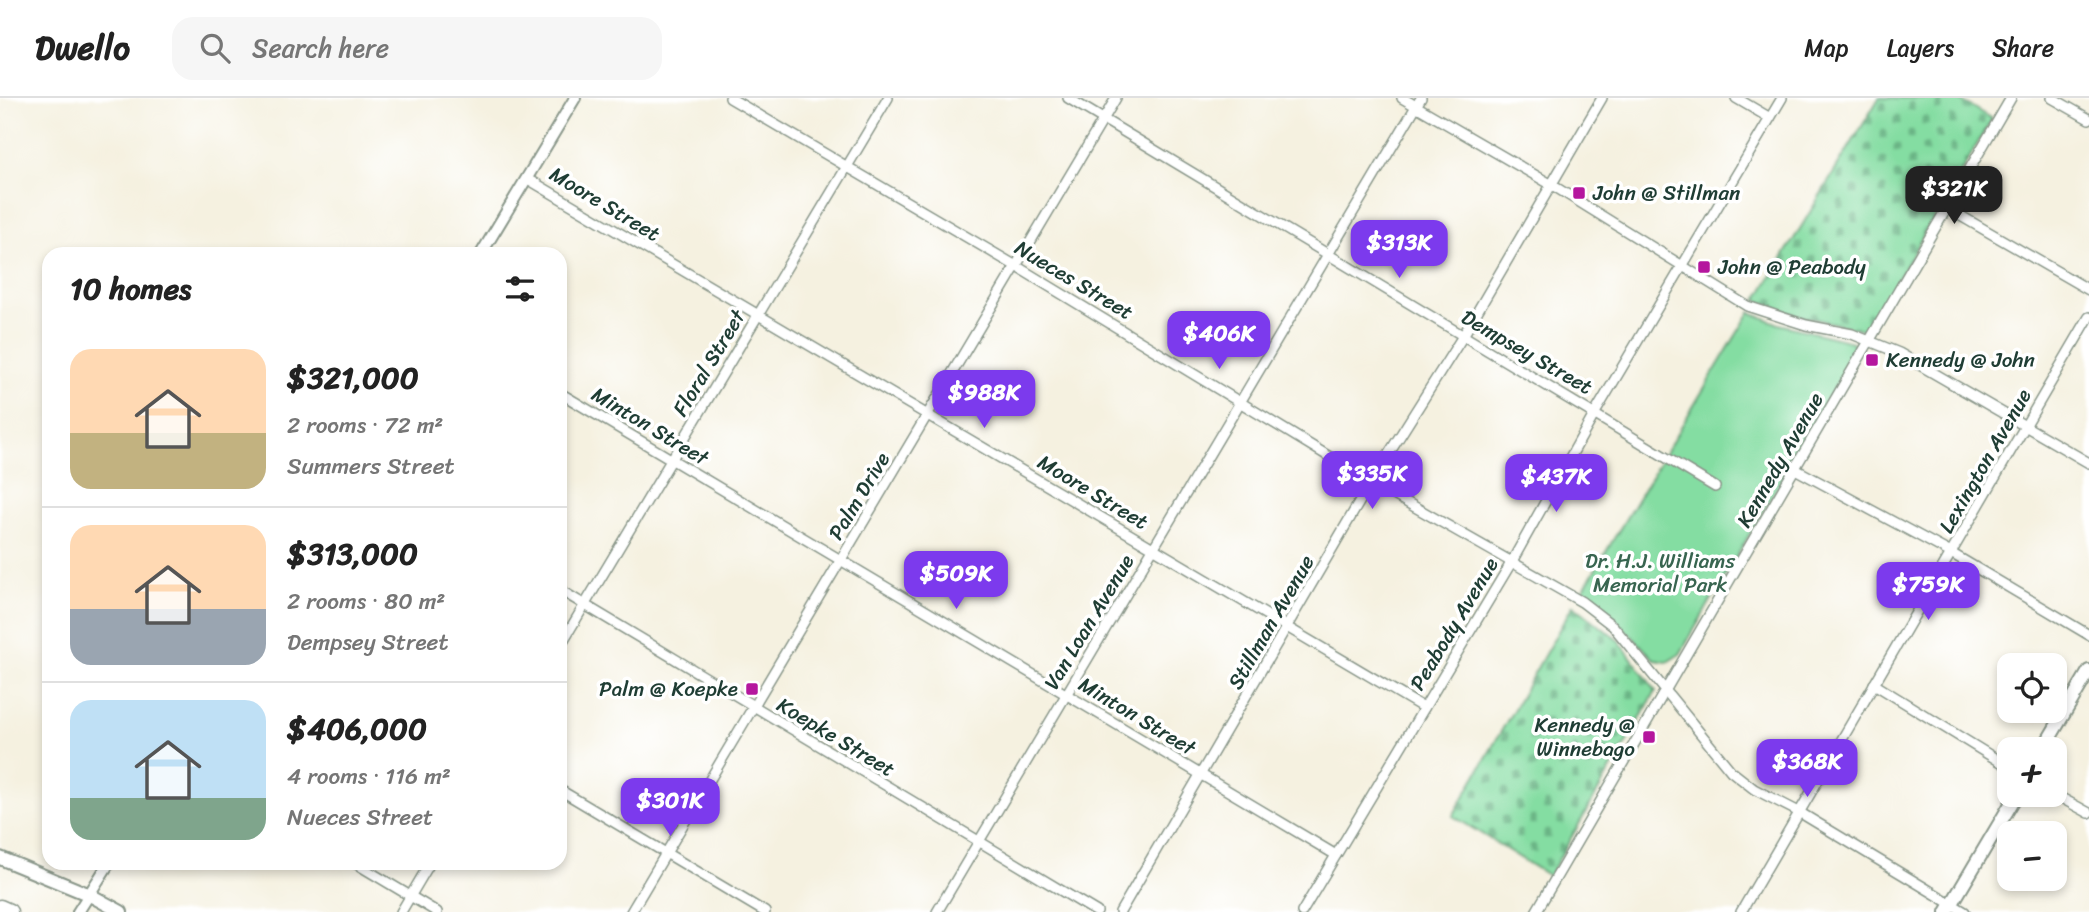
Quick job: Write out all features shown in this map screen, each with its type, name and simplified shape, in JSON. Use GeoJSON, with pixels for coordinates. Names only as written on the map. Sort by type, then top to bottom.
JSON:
{"type":"FeatureCollection","features":[{"type":"Feature","properties":{"kind":"highway"},"geometry":{"type":"LineString","coordinates":[[0,908],[9,912]]}},
{"type":"Feature","properties":{"kind":"main road"},"geometry":{"type":"LineString","coordinates":[[2050,737],[2089,671]]}},
{"type":"Feature","properties":{"kind":"main road"},"geometry":{"type":"LineString","coordinates":[[1950,908],[2009,807]]}},
{"type":"Feature","properties":{"kind":"main road"},"geometry":{"type":"LineString","coordinates":[[0,858],[90,895],[121,912]]}},
{"type":"Feature","properties":{"kind":"street"},"geometry":{"type":"LineString","coordinates":[[485,247],[575,98]]}},
{"type":"Feature","properties":{"kind":"street","name":"Nueces Street"},"geometry":{"type":"LineString","coordinates":[[730,98],[1016,265],[1371,482],[1582,602],[1613,626],[1664,693],[1731,771],[1754,789],[1799,812],[1950,908],[1965,912]]}},
{"type":"Feature","properties":{"kind":"street","name":"Floral Street"},"geometry":{"type":"LineString","coordinates":[[567,634],[888,98]]}},
{"type":"Feature","properties":{"kind":"street","name":"Dempsey Street"},"geometry":{"type":"LineString","coordinates":[[1068,98],[1714,487]]}},
{"type":"Feature","properties":{"kind":"street","name":"Palm Drive"},"geometry":{"type":"LineString","coordinates":[[631,912],[1116,98]]}},
{"type":"Feature","properties":{"kind":"street"},"geometry":{"type":"LineString","coordinates":[[1402,98],[1419,102],[1747,306],[1806,325],[1871,340],[1899,353],[2089,463]]}},
{"type":"Feature","properties":{"kind":"street","name":"Stillman Avenue"},"geometry":{"type":"LineString","coordinates":[[1120,912],[1289,628],[1371,482],[1463,335],[1602,98]]}},
{"type":"Feature","properties":{"kind":"street"},"geometry":{"type":"LineString","coordinates":[[1737,98],[1770,118]]}},
{"type":"Feature","properties":{"kind":"street","name":"Peabody Avenue"},"geometry":{"type":"LineString","coordinates":[[1301,912],[1511,563],[1595,413],[1782,98]]}},
{"type":"Feature","properties":{"kind":"street","name":"Kennedy Avenue"},"geometry":{"type":"LineString","coordinates":[[1536,912],[2011,98]]}},
{"type":"Feature","properties":{"kind":"street"},"geometry":{"type":"LineString","coordinates":[[2052,98],[2089,119]]}},
{"type":"Feature","properties":{"kind":"street","name":"Van Loan Avenue"},"geometry":{"type":"LineString","coordinates":[[937,912],[1419,102]]}},
{"type":"Feature","properties":{"kind":"street","name":"Moore Street"},"geometry":{"type":"LineString","coordinates":[[528,178],[1424,708]]}},
{"type":"Feature","properties":{"kind":"street"},"geometry":{"type":"LineString","coordinates":[[1947,208],[2089,290]]}},
{"type":"Feature","properties":{"kind":"street","name":"Lexington Avenue"},"geometry":{"type":"LineString","coordinates":[[1741,912],[2089,317]]}},
{"type":"Feature","properties":{"kind":"street","name":"Minton Street"},"geometry":{"type":"LineString","coordinates":[[567,397],[1336,855]]}},
{"type":"Feature","properties":{"kind":"street"},"geometry":{"type":"LineString","coordinates":[[1795,469],[1951,553],[2089,635]]}},
{"type":"Feature","properties":{"kind":"street","name":"Koepke Street"},"geometry":{"type":"LineString","coordinates":[[567,594],[753,708],[1097,912]]}},
{"type":"Feature","properties":{"kind":"street"},"geometry":{"type":"LineString","coordinates":[[1874,684],[1997,760]]}},
{"type":"Feature","properties":{"kind":"street"},"geometry":{"type":"LineString","coordinates":[[567,794],[765,912]]}},
{"type":"Feature","properties":{"kind":"street"},"geometry":{"type":"LineString","coordinates":[[2067,800],[2089,813]]}},
{"type":"Feature","properties":{"kind":"street"},"geometry":{"type":"LineString","coordinates":[[78,912],[105,870]]}},
{"type":"Feature","properties":{"kind":"street"},"geometry":{"type":"LineString","coordinates":[[367,870],[437,912]]}},
{"type":"Feature","properties":{"kind":"street"},"geometry":{"type":"LineString","coordinates":[[401,912],[426,870]]}},
{"type":"Feature","properties":{"kind":"green space"},"geometry":{"type":"Polygon","coordinates":[[[1879,98],[1957,98],[1992,119],[1869,328],[1864,330],[1797,315],[1757,300],[1879,98]]]}},
{"type":"Feature","properties":{"kind":"green space","name":"Dr. H.J. Williams Memorial Park"},"geometry":{"type":"Polygon","coordinates":[[[1750,312],[1779,324],[1853,342],[1856,351],[1680,654],[1667,662],[1655,660],[1613,617],[1580,595],[1750,312]]]}},
{"type":"Feature","properties":{"kind":"green space"},"geometry":{"type":"Polygon","coordinates":[[[1573,605],[1619,641],[1656,691],[1549,876],[1453,816],[1573,605]]]}},
{"type":"Feature","properties":{"kind":"place","name":"John @ Stillman"},"geometry":{"type":"Point","coordinates":[1579,193]}},
{"type":"Feature","properties":{"kind":"place","name":"John @ Peabody"},"geometry":{"type":"Point","coordinates":[1704,267]}},
{"type":"Feature","properties":{"kind":"place","name":"Kennedy @ John"},"geometry":{"type":"Point","coordinates":[1872,360]}},
{"type":"Feature","properties":{"kind":"place","name":"Palm @ Koepke"},"geometry":{"type":"Point","coordinates":[752,689]}},
{"type":"Feature","properties":{"kind":"place","name":"Kennedy @ Winnebago"},"geometry":{"type":"Point","coordinates":[1649,737]}}]}
